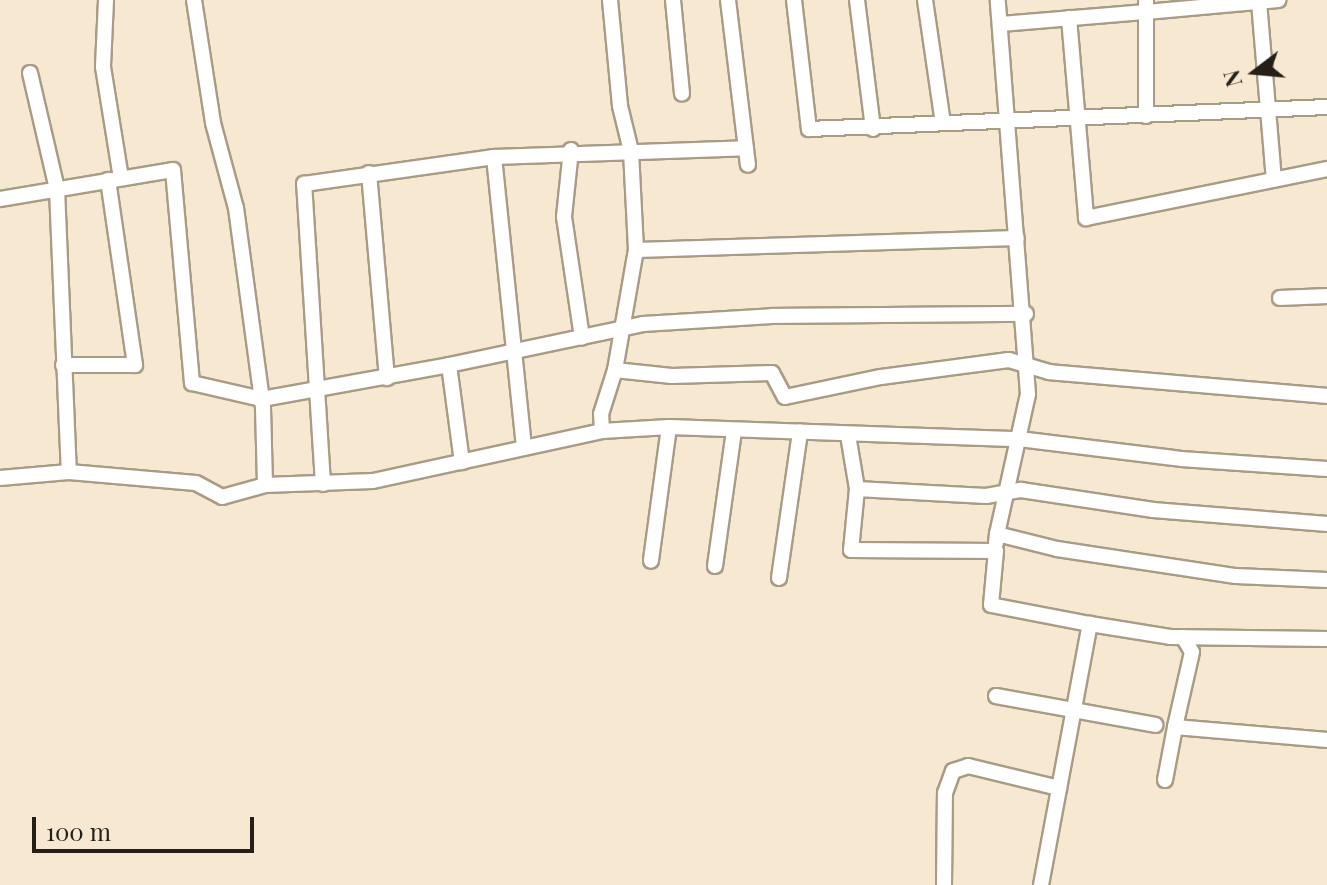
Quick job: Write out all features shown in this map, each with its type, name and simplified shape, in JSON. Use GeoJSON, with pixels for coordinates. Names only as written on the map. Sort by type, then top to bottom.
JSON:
{"type":"FeatureCollection","features":[{"type":"Feature","properties":{"kind":"street"},"geometry":{"type":"LineString","coordinates":[[63,365],[135,365],[103,67],[106,0]]}},
{"type":"Feature","properties":{"kind":"street"},"geometry":{"type":"LineString","coordinates":[[194,0],[213,123],[236,208],[262,399],[265,485]]}},
{"type":"Feature","properties":{"kind":"street"},"geometry":{"type":"LineString","coordinates":[[602,431],[605,393],[615,370],[636,250],[631,151],[620,106],[610,0]]}},
{"type":"Feature","properties":{"kind":"street"},"geometry":{"type":"LineString","coordinates":[[673,0],[682,94]]}},
{"type":"Feature","properties":{"kind":"street"},"geometry":{"type":"LineString","coordinates":[[728,0],[748,165]]}},
{"type":"Feature","properties":{"kind":"street"},"geometry":{"type":"LineString","coordinates":[[794,0],[809,129],[873,129],[943,123],[1008,123],[1327,107]]}},
{"type":"Feature","properties":{"kind":"street"},"geometry":{"type":"LineString","coordinates":[[857,0],[873,129]]}},
{"type":"Feature","properties":{"kind":"street"},"geometry":{"type":"LineString","coordinates":[[925,0],[943,123]]}},
{"type":"Feature","properties":{"kind":"street"},"geometry":{"type":"LineString","coordinates":[[998,0],[1028,366],[1019,439],[997,534],[991,605],[1090,624],[1183,637],[1327,639]]}},
{"type":"Feature","properties":{"kind":"street"},"geometry":{"type":"LineString","coordinates":[[1002,24],[1146,6],[1278,0]]}},
{"type":"Feature","properties":{"kind":"street"},"geometry":{"type":"LineString","coordinates":[[1259,2],[1274,179]]}},
{"type":"Feature","properties":{"kind":"street"},"geometry":{"type":"LineString","coordinates":[[1146,6],[1146,116]]}},
{"type":"Feature","properties":{"kind":"street"},"geometry":{"type":"LineString","coordinates":[[1069,18],[1074,119],[1086,218],[1327,169]]}},
{"type":"Feature","properties":{"kind":"street"},"geometry":{"type":"LineString","coordinates":[[30,73],[57,189],[69,472]]}},
{"type":"Feature","properties":{"kind":"street"},"geometry":{"type":"LineString","coordinates":[[323,484],[313,390],[304,184],[494,157],[571,150],[746,148]]}},
{"type":"Feature","properties":{"kind":"street"},"geometry":{"type":"LineString","coordinates":[[571,150],[564,217],[582,338]]}},
{"type":"Feature","properties":{"kind":"street"},"geometry":{"type":"LineString","coordinates":[[494,157],[524,447]]}},
{"type":"Feature","properties":{"kind":"street"},"geometry":{"type":"LineString","coordinates":[[0,199],[173,170],[192,383],[262,399],[387,378],[643,324],[772,316],[1026,314]]}},
{"type":"Feature","properties":{"kind":"street"},"geometry":{"type":"LineString","coordinates":[[369,173],[387,378]]}},
{"type":"Feature","properties":{"kind":"street"},"geometry":{"type":"LineString","coordinates":[[636,250],[1017,238]]}},
{"type":"Feature","properties":{"kind":"street"},"geometry":{"type":"LineString","coordinates":[[1280,298],[1327,296]]}},
{"type":"Feature","properties":{"kind":"street"},"geometry":{"type":"LineString","coordinates":[[615,370],[672,376],[772,373],[785,397],[909,373],[1009,360],[1028,366],[1327,396]]}},
{"type":"Feature","properties":{"kind":"street"},"geometry":{"type":"LineString","coordinates":[[449,365],[462,462]]}},
{"type":"Feature","properties":{"kind":"street"},"geometry":{"type":"LineString","coordinates":[[0,478],[69,472],[196,483],[222,497],[265,485],[373,481],[602,431],[669,427],[1019,439],[1181,459],[1327,469]]}},
{"type":"Feature","properties":{"kind":"street"},"geometry":{"type":"LineString","coordinates":[[651,561],[669,427]]}},
{"type":"Feature","properties":{"kind":"street"},"geometry":{"type":"LineString","coordinates":[[715,566],[734,431]]}},
{"type":"Feature","properties":{"kind":"street"},"geometry":{"type":"LineString","coordinates":[[779,578],[800,432]]}},
{"type":"Feature","properties":{"kind":"street"},"geometry":{"type":"LineString","coordinates":[[848,435],[857,489],[851,550],[996,551]]}},
{"type":"Feature","properties":{"kind":"street"},"geometry":{"type":"LineString","coordinates":[[857,489],[1005,493],[1021,490],[1153,510],[1327,524]]}},
{"type":"Feature","properties":{"kind":"street"},"geometry":{"type":"LineString","coordinates":[[997,534],[1057,549],[1236,576],[1327,580]]}},
{"type":"Feature","properties":{"kind":"street"},"geometry":{"type":"LineString","coordinates":[[1041,885],[1090,624]]}},
{"type":"Feature","properties":{"kind":"street"},"geometry":{"type":"LineString","coordinates":[[1165,780],[1192,652],[1183,637]]}},
{"type":"Feature","properties":{"kind":"street"},"geometry":{"type":"LineString","coordinates":[[996,696],[1155,725]]}},
{"type":"Feature","properties":{"kind":"street"},"geometry":{"type":"LineString","coordinates":[[1175,727],[1327,740]]}},
{"type":"Feature","properties":{"kind":"street"},"geometry":{"type":"LineString","coordinates":[[944,885],[945,793],[953,771],[968,766],[1059,788]]}}]}
